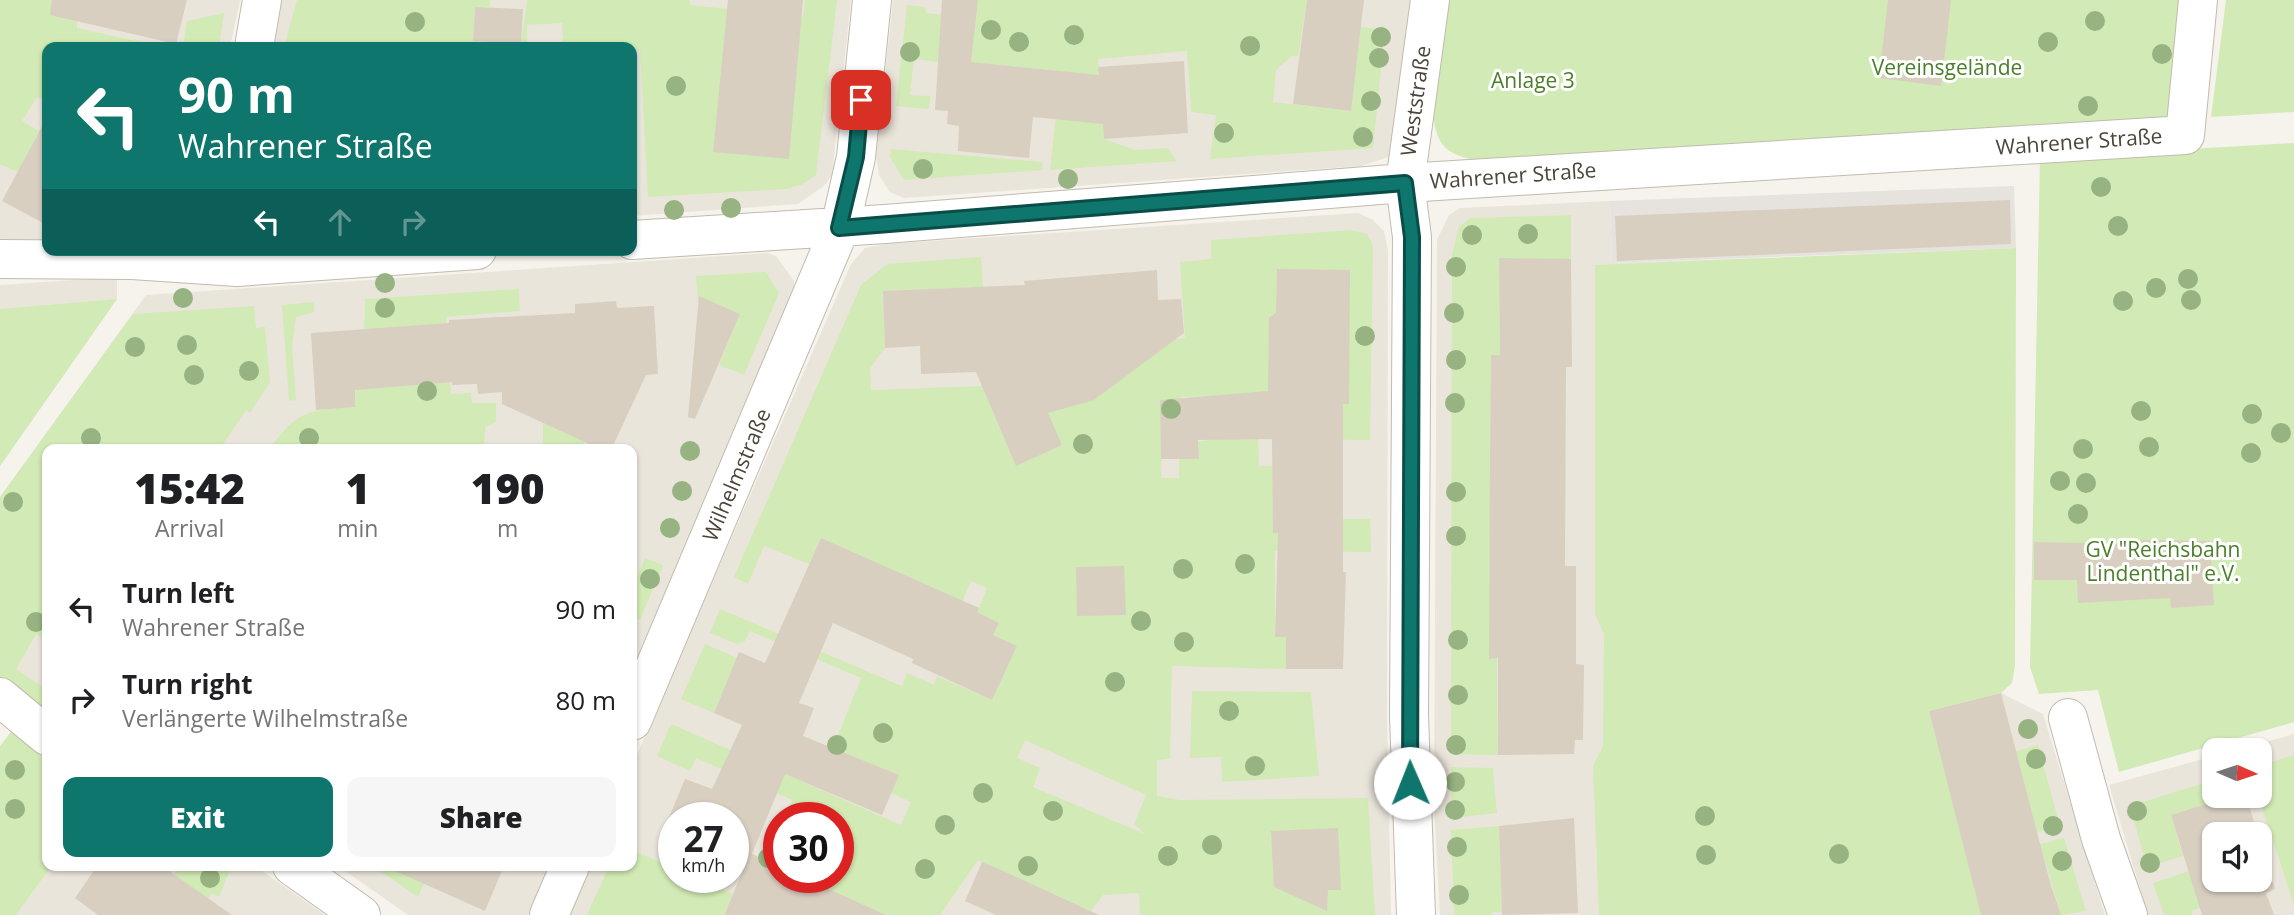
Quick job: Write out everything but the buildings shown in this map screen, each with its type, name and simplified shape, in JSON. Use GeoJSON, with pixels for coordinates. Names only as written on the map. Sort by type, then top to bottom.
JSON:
{"type":"FeatureCollection","features":[{"type":"Feature","properties":{"kind":"street"},"geometry":{"type":"LineString","coordinates":[[255,42],[262,0]]}},
{"type":"Feature","properties":{"kind":"street","name":"Wilhelmstraße"},"geometry":{"type":"LineString","coordinates":[[637,709],[839,228],[856,157],[872,0]]}},
{"type":"Feature","properties":{"kind":"street","name":"Weststraße"},"geometry":{"type":"LineString","coordinates":[[1416,915],[1409,715],[1412,237],[1405,183],[1430,0]]}},
{"type":"Feature","properties":{"kind":"street","name":"Wahrener Straße"},"geometry":{"type":"LineString","coordinates":[[637,240],[839,228],[1405,183],[2185,135],[2198,0]]}},
{"type":"Feature","properties":{"kind":"street"},"geometry":{"type":"LineString","coordinates":[[0,260],[132,260],[166,257],[237,267],[392,256]]}},
{"type":"Feature","properties":{"kind":"street"},"geometry":{"type":"LineString","coordinates":[[0,697],[42,732]]}},
{"type":"Feature","properties":{"kind":"street"},"geometry":{"type":"LineString","coordinates":[[2068,718],[2101,839],[2127,915]]}},
{"type":"Feature","properties":{"kind":"street"},"geometry":{"type":"LineString","coordinates":[[299,871],[361,915]]}},
{"type":"Feature","properties":{"kind":"street"},"geometry":{"type":"LineString","coordinates":[[549,915],[568,871]]}},
{"type":"Feature","properties":{"kind":"shaded area"},"geometry":{"type":"Polygon","coordinates":[[[0,0],[240,0],[231,42],[42,42],[42,250],[0,251],[0,0]]]}},
{"type":"Feature","properties":{"kind":"shaded area"},"geometry":{"type":"Polygon","coordinates":[[[281,0],[851,0],[832,175],[825,185],[798,204],[637,216],[637,42],[273,42],[281,0]]]}},
{"type":"Feature","properties":{"kind":"shaded area"},"geometry":{"type":"Polygon","coordinates":[[[893,0],[1420,0],[1399,144],[1388,157],[1361,166],[904,198],[890,192],[879,175],[876,155],[893,0]]]}},
{"type":"Feature","properties":{"kind":"shaded area"},"geometry":{"type":"Polygon","coordinates":[[[2014,186],[2016,248],[1612,263],[1610,201],[2014,186]]]}},
{"type":"Feature","properties":{"kind":"shaded area"},"geometry":{"type":"Polygon","coordinates":[[[1610,201],[1612,263],[1760,258],[1929,711],[2001,693],[2043,714],[2105,915],[1440,915],[1434,806],[1437,240],[1449,215],[1460,208],[1610,201]]]}},
{"type":"Feature","properties":{"kind":"shaded area"},"geometry":{"type":"Polygon","coordinates":[[[1358,213],[1373,220],[1384,231],[1388,251],[1387,722],[1391,915],[567,915],[586,871],[637,871],[637,755],[851,264],[865,248],[886,244],[1358,213]]]}},
{"type":"Feature","properties":{"kind":"shaded area"},"geometry":{"type":"Polygon","coordinates":[[[767,253],[776,256],[794,281],[794,297],[637,662],[637,444],[42,444],[42,698],[0,668],[0,497],[146,295],[767,253]]]}},
{"type":"Feature","properties":{"kind":"shaded area"},"geometry":{"type":"Polygon","coordinates":[[[117,277],[117,299],[0,466],[0,285],[117,277]]]}},
{"type":"Feature","properties":{"kind":"shaded area"},"geometry":{"type":"Polygon","coordinates":[[[2294,734],[2294,915],[2148,915],[2109,785],[2202,759],[2202,808],[2272,808],[2272,740],[2294,734]]]}},
{"type":"Feature","properties":{"kind":"shaded area"},"geometry":{"type":"Polygon","coordinates":[[[48,871],[262,871],[325,915],[16,915],[48,871]]]}},
{"type":"Feature","properties":{"kind":"shaded area"},"geometry":{"type":"Polygon","coordinates":[[[345,871],[547,871],[528,915],[408,915],[345,871]]]}},
{"type":"Feature","properties":{"kind":"green space"},"geometry":{"type":"Polygon","coordinates":[[[0,0],[77,0],[77,28],[141,42],[42,42],[42,100],[37,97],[22,121],[39,131],[18,172],[0,164],[0,0]]]}},
{"type":"Feature","properties":{"kind":"green space"},"geometry":{"type":"Polygon","coordinates":[[[297,0],[490,0],[490,7],[475,7],[473,41],[489,42],[285,42],[297,0]]]}},
{"type":"Feature","properties":{"kind":"green space"},"geometry":{"type":"Polygon","coordinates":[[[527,0],[690,0],[690,5],[803,17],[805,0],[837,0],[816,175],[801,185],[786,189],[648,197],[640,51],[637,51],[637,42],[563,42],[562,23],[527,25],[527,42],[521,42],[527,0]]]}},
{"type":"Feature","properties":{"kind":"green space"},"geometry":{"type":"Polygon","coordinates":[[[978,0],[1307,0],[1298,56],[1292,56],[1276,70],[1273,102],[1350,111],[1361,27],[1385,30],[1373,148],[1210,159],[1216,115],[1191,112],[1187,51],[1098,59],[1104,139],[1136,150],[1168,148],[1177,161],[1050,170],[1061,71],[940,59],[939,62],[914,59],[910,95],[930,96],[929,109],[896,106],[907,5],[925,7],[926,13],[975,18],[978,0]]]}},
{"type":"Feature","properties":{"kind":"green space"},"geometry":{"type":"Polygon","coordinates":[[[1442,0],[2184,0],[2171,123],[1498,163],[1454,154],[1443,145],[1436,132],[1432,96],[1442,0]]]}},
{"type":"Feature","properties":{"kind":"green space"},"geometry":{"type":"Polygon","coordinates":[[[2226,0],[2294,0],[2294,112],[2211,117],[2226,0]]]}},
{"type":"Feature","properties":{"kind":"green space"},"geometry":{"type":"Polygon","coordinates":[[[224,13],[220,42],[184,42],[187,21],[224,13]]]}},
{"type":"Feature","properties":{"kind":"green space","name":"GV \"Reichsbahn Lindenthal\" e.V."},"geometry":{"type":"Polygon","coordinates":[[[2294,143],[2294,722],[2238,738],[2202,738],[2202,748],[2119,772],[2098,690],[2039,694],[2030,667],[2040,158],[2294,143]]]}},
{"type":"Feature","properties":{"kind":"green space"},"geometry":{"type":"Polygon","coordinates":[[[891,149],[1042,162],[1043,170],[904,180],[890,157],[891,149]]]}},
{"type":"Feature","properties":{"kind":"green space"},"geometry":{"type":"Polygon","coordinates":[[[1571,215],[1571,259],[1499,259],[1500,355],[1491,355],[1489,650],[1490,659],[1497,658],[1498,755],[1451,754],[1452,254],[1459,227],[1470,218],[1571,215]]]}},
{"type":"Feature","properties":{"kind":"green space"},"geometry":{"type":"Polygon","coordinates":[[[1351,230],[1367,234],[1373,246],[1370,440],[1258,439],[1259,466],[1273,466],[1273,532],[1343,533],[1343,519],[1370,519],[1371,552],[1275,551],[1275,636],[1286,637],[1286,669],[1172,666],[1170,759],[1157,760],[1157,796],[1180,800],[1368,798],[1375,915],[1140,915],[1139,893],[1103,895],[1091,911],[978,860],[940,915],[842,915],[852,900],[837,893],[854,893],[854,804],[901,825],[911,802],[891,793],[898,775],[833,748],[861,678],[750,631],[745,641],[737,644],[710,633],[720,609],[902,686],[907,673],[934,685],[937,676],[992,700],[1017,646],[993,635],[999,623],[973,610],[974,606],[979,608],[987,588],[971,581],[961,604],[821,538],[809,564],[764,546],[748,584],[734,577],[861,285],[887,264],[981,257],[983,287],[883,291],[885,348],[870,368],[871,390],[982,386],[1016,466],[1037,389],[1078,402],[1093,399],[1101,395],[1099,364],[1120,344],[1185,338],[1180,262],[1211,259],[1211,240],[1351,230]],[[1215,396],[1181,397],[1181,419],[1162,418],[1161,478],[1179,478],[1179,459],[1199,459],[1198,442],[1217,439],[1215,396]],[[1025,740],[1017,758],[1040,768],[1033,787],[1145,834],[1134,824],[1146,795],[1025,740]]]}},
{"type":"Feature","properties":{"kind":"green space"},"geometry":{"type":"Polygon","coordinates":[[[2016,248],[2015,666],[2012,683],[2001,693],[1929,711],[1982,915],[1599,915],[1593,766],[1603,746],[1604,634],[1595,614],[1595,265],[2016,248]]]}},
{"type":"Feature","properties":{"kind":"green space"},"geometry":{"type":"Polygon","coordinates":[[[766,272],[779,293],[744,375],[719,365],[740,314],[712,302],[698,303],[696,276],[766,272]]]}},
{"type":"Feature","properties":{"kind":"green space"},"geometry":{"type":"Polygon","coordinates":[[[519,289],[520,311],[446,317],[451,394],[471,393],[472,403],[496,403],[496,422],[485,427],[484,444],[274,444],[288,427],[305,415],[326,409],[355,407],[365,299],[519,289]]]}},
{"type":"Feature","properties":{"kind":"green space"},"geometry":{"type":"Polygon","coordinates":[[[117,299],[0,466],[0,309],[117,299]]]}},
{"type":"Feature","properties":{"kind":"green space"},"geometry":{"type":"Polygon","coordinates":[[[314,302],[314,312],[296,317],[292,347],[296,400],[289,401],[282,305],[314,302]]]}},
{"type":"Feature","properties":{"kind":"green space"},"geometry":{"type":"Polygon","coordinates":[[[254,306],[256,328],[265,327],[270,382],[250,413],[246,410],[223,444],[42,444],[42,638],[36,634],[16,669],[42,687],[42,714],[0,681],[0,497],[133,314],[254,306]]]}},
{"type":"Feature","properties":{"kind":"green space"},"geometry":{"type":"Polygon","coordinates":[[[543,423],[585,442],[584,444],[543,444],[543,423]]]}},
{"type":"Feature","properties":{"kind":"green space"},"geometry":{"type":"Polygon","coordinates":[[[645,558],[663,565],[640,620],[637,618],[637,578],[645,558]]]}},
{"type":"Feature","properties":{"kind":"green space"},"geometry":{"type":"Polygon","coordinates":[[[705,644],[737,658],[714,713],[681,699],[705,644]]]}},
{"type":"Feature","properties":{"kind":"green space"},"geometry":{"type":"Polygon","coordinates":[[[1192,691],[1311,692],[1319,776],[1222,782],[1221,757],[1190,758],[1192,691]]]}},
{"type":"Feature","properties":{"kind":"green space"},"geometry":{"type":"Polygon","coordinates":[[[671,724],[849,802],[791,802],[792,800],[696,758],[690,771],[657,756],[671,724]]]}},
{"type":"Feature","properties":{"kind":"green space"},"geometry":{"type":"Polygon","coordinates":[[[14,728],[42,746],[42,871],[48,871],[16,915],[0,915],[0,746],[14,728]]]}},
{"type":"Feature","properties":{"kind":"green space"},"geometry":{"type":"Polygon","coordinates":[[[2038,745],[2060,826],[2037,832],[2016,751],[2038,745]]]}},
{"type":"Feature","properties":{"kind":"green space"},"geometry":{"type":"Polygon","coordinates":[[[2294,755],[2294,905],[2272,838],[2272,822],[2267,822],[2262,808],[2272,808],[2272,762],[2294,755]]]}},
{"type":"Feature","properties":{"kind":"green space"},"geometry":{"type":"Polygon","coordinates":[[[1451,767],[1493,768],[1497,813],[1452,818],[1451,767]]]}},
{"type":"Feature","properties":{"kind":"green space"},"geometry":{"type":"Polygon","coordinates":[[[2202,784],[2202,805],[2171,815],[2183,856],[2147,867],[2130,806],[2202,784]]]}},
{"type":"Feature","properties":{"kind":"green space"},"geometry":{"type":"Polygon","coordinates":[[[1499,826],[1502,912],[1492,912],[1492,915],[1454,915],[1451,830],[1499,826]]]}},
{"type":"Feature","properties":{"kind":"green space"},"geometry":{"type":"Polygon","coordinates":[[[2064,838],[2086,911],[2061,915],[2040,844],[2064,838]]]}},
{"type":"Feature","properties":{"kind":"green space"},"geometry":{"type":"Polygon","coordinates":[[[637,852],[658,861],[658,893],[733,894],[723,915],[587,915],[607,871],[637,871],[637,852]]]}},
{"type":"Feature","properties":{"kind":"green space"},"geometry":{"type":"Polygon","coordinates":[[[763,866],[763,893],[798,893],[788,915],[747,900],[763,866]]]}},
{"type":"Feature","properties":{"kind":"green space"},"geometry":{"type":"Polygon","coordinates":[[[177,871],[230,871],[219,897],[212,893],[197,915],[147,915],[177,871]]]}},
{"type":"Feature","properties":{"kind":"green space"},"geometry":{"type":"Polygon","coordinates":[[[380,871],[429,873],[418,897],[380,871]]]}},
{"type":"Feature","properties":{"kind":"green space"},"geometry":{"type":"Polygon","coordinates":[[[2189,871],[2200,908],[2191,911],[2192,915],[2164,915],[2153,883],[2189,871]]]}},
{"type":"Feature","properties":{"kind":"route"},"geometry":{"type":"LineString","coordinates":[[861,100],[856,157],[839,228],[1405,183],[1412,237],[1410,783]]}},
{"type":"Feature","properties":{"kind":"park label","name":"Vereinsgelände"},"geometry":{"type":"Point","coordinates":[1947,68]}},
{"type":"Feature","properties":{"kind":"park label","name":"Anlage 3"},"geometry":{"type":"Point","coordinates":[1533,81]}}]}
